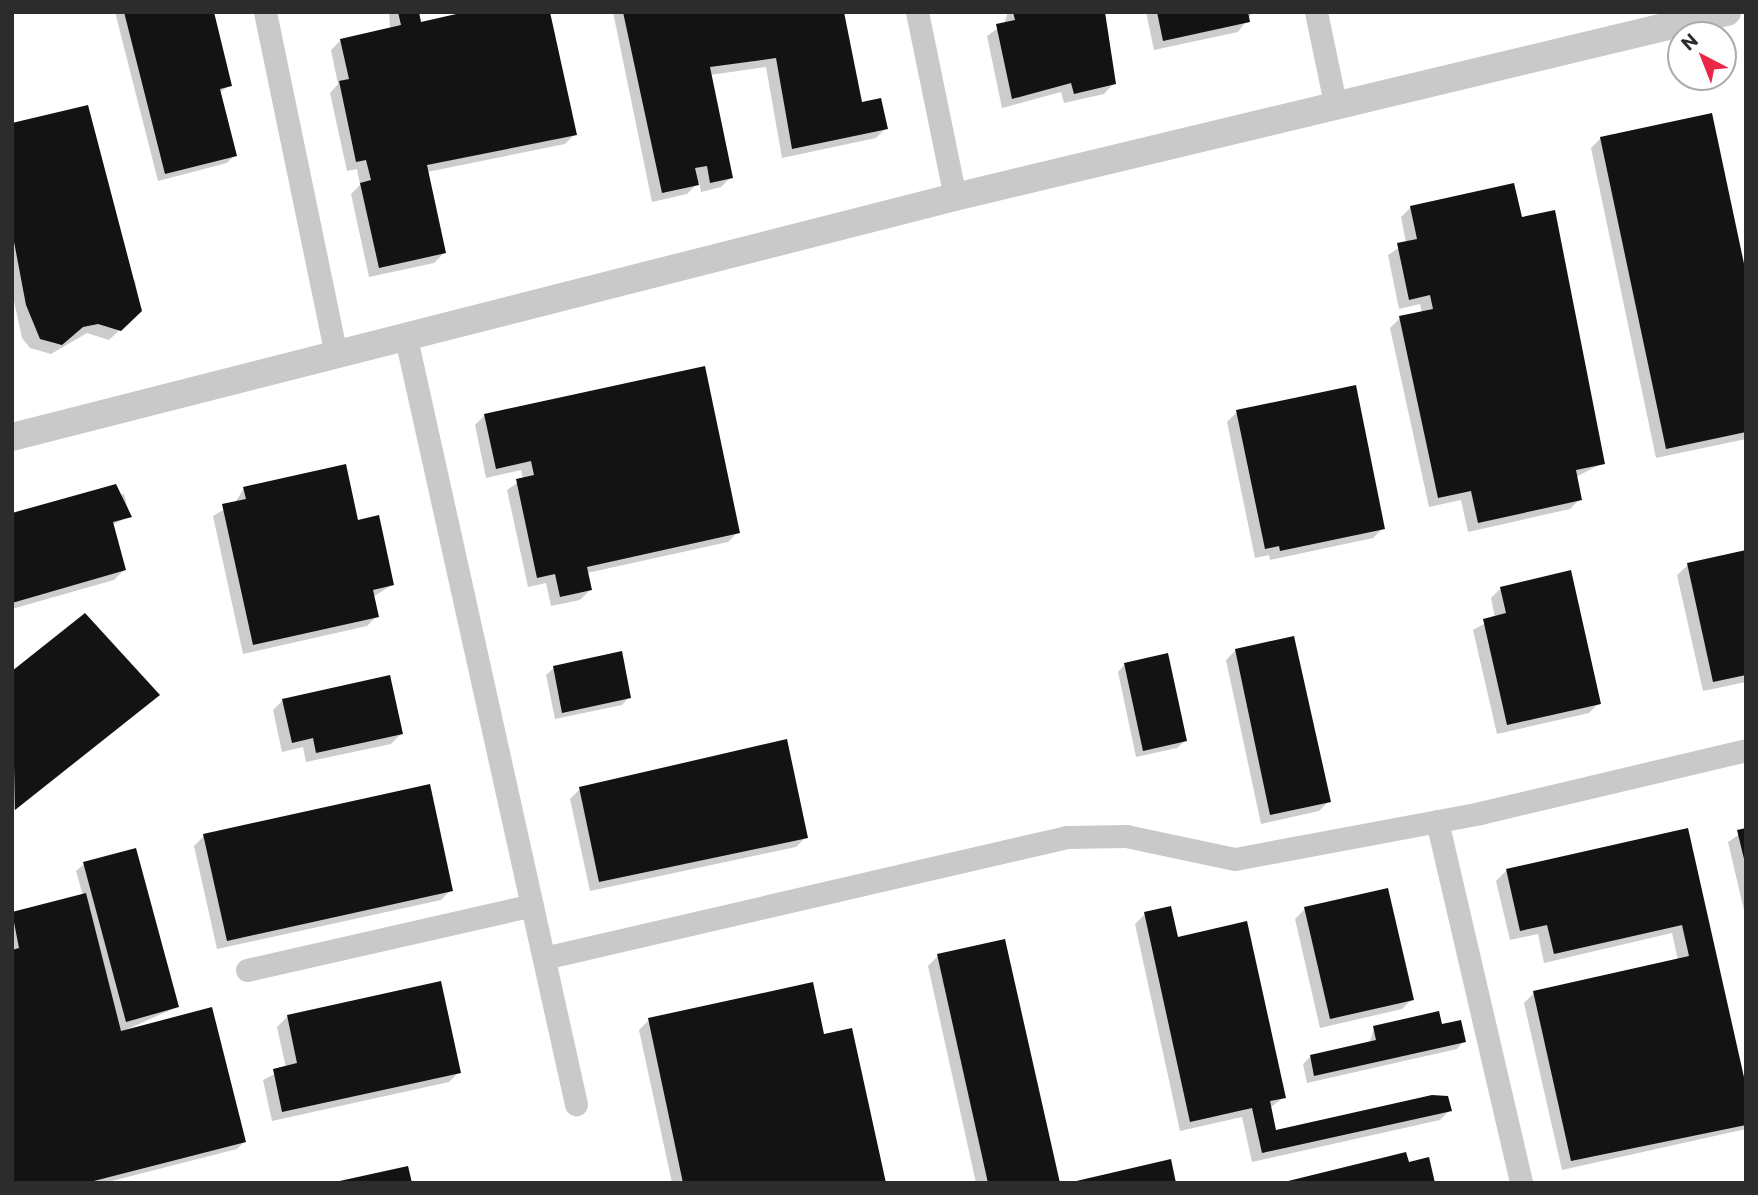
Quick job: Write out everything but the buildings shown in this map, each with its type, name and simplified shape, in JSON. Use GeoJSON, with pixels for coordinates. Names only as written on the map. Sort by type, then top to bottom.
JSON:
{"type":"FeatureCollection","features":[{"type":"Feature","properties":{"kind":"street"},"geometry":{"type":"LineString","coordinates":[[265,12],[336,356]]}},
{"type":"Feature","properties":{"kind":"street"},"geometry":{"type":"LineString","coordinates":[[917,12],[955,197]]}},
{"type":"Feature","properties":{"kind":"street"},"geometry":{"type":"LineString","coordinates":[[1316,12],[1335,103]]}},
{"type":"Feature","properties":{"kind":"street"},"geometry":{"type":"LineString","coordinates":[[12,436],[1335,103],[1727,12]]}},
{"type":"Feature","properties":{"kind":"street"},"geometry":{"type":"LineString","coordinates":[[406,338],[576,1104]]}},
{"type":"Feature","properties":{"kind":"street"},"geometry":{"type":"LineString","coordinates":[[544,958],[1067,836],[1126,836],[1234,859],[1437,821],[1746,750]]}},
{"type":"Feature","properties":{"kind":"street"},"geometry":{"type":"LineString","coordinates":[[1437,821],[1521,1183]]}},
{"type":"Feature","properties":{"kind":"street"},"geometry":{"type":"LineString","coordinates":[[247,970],[532,905]]}}]}
